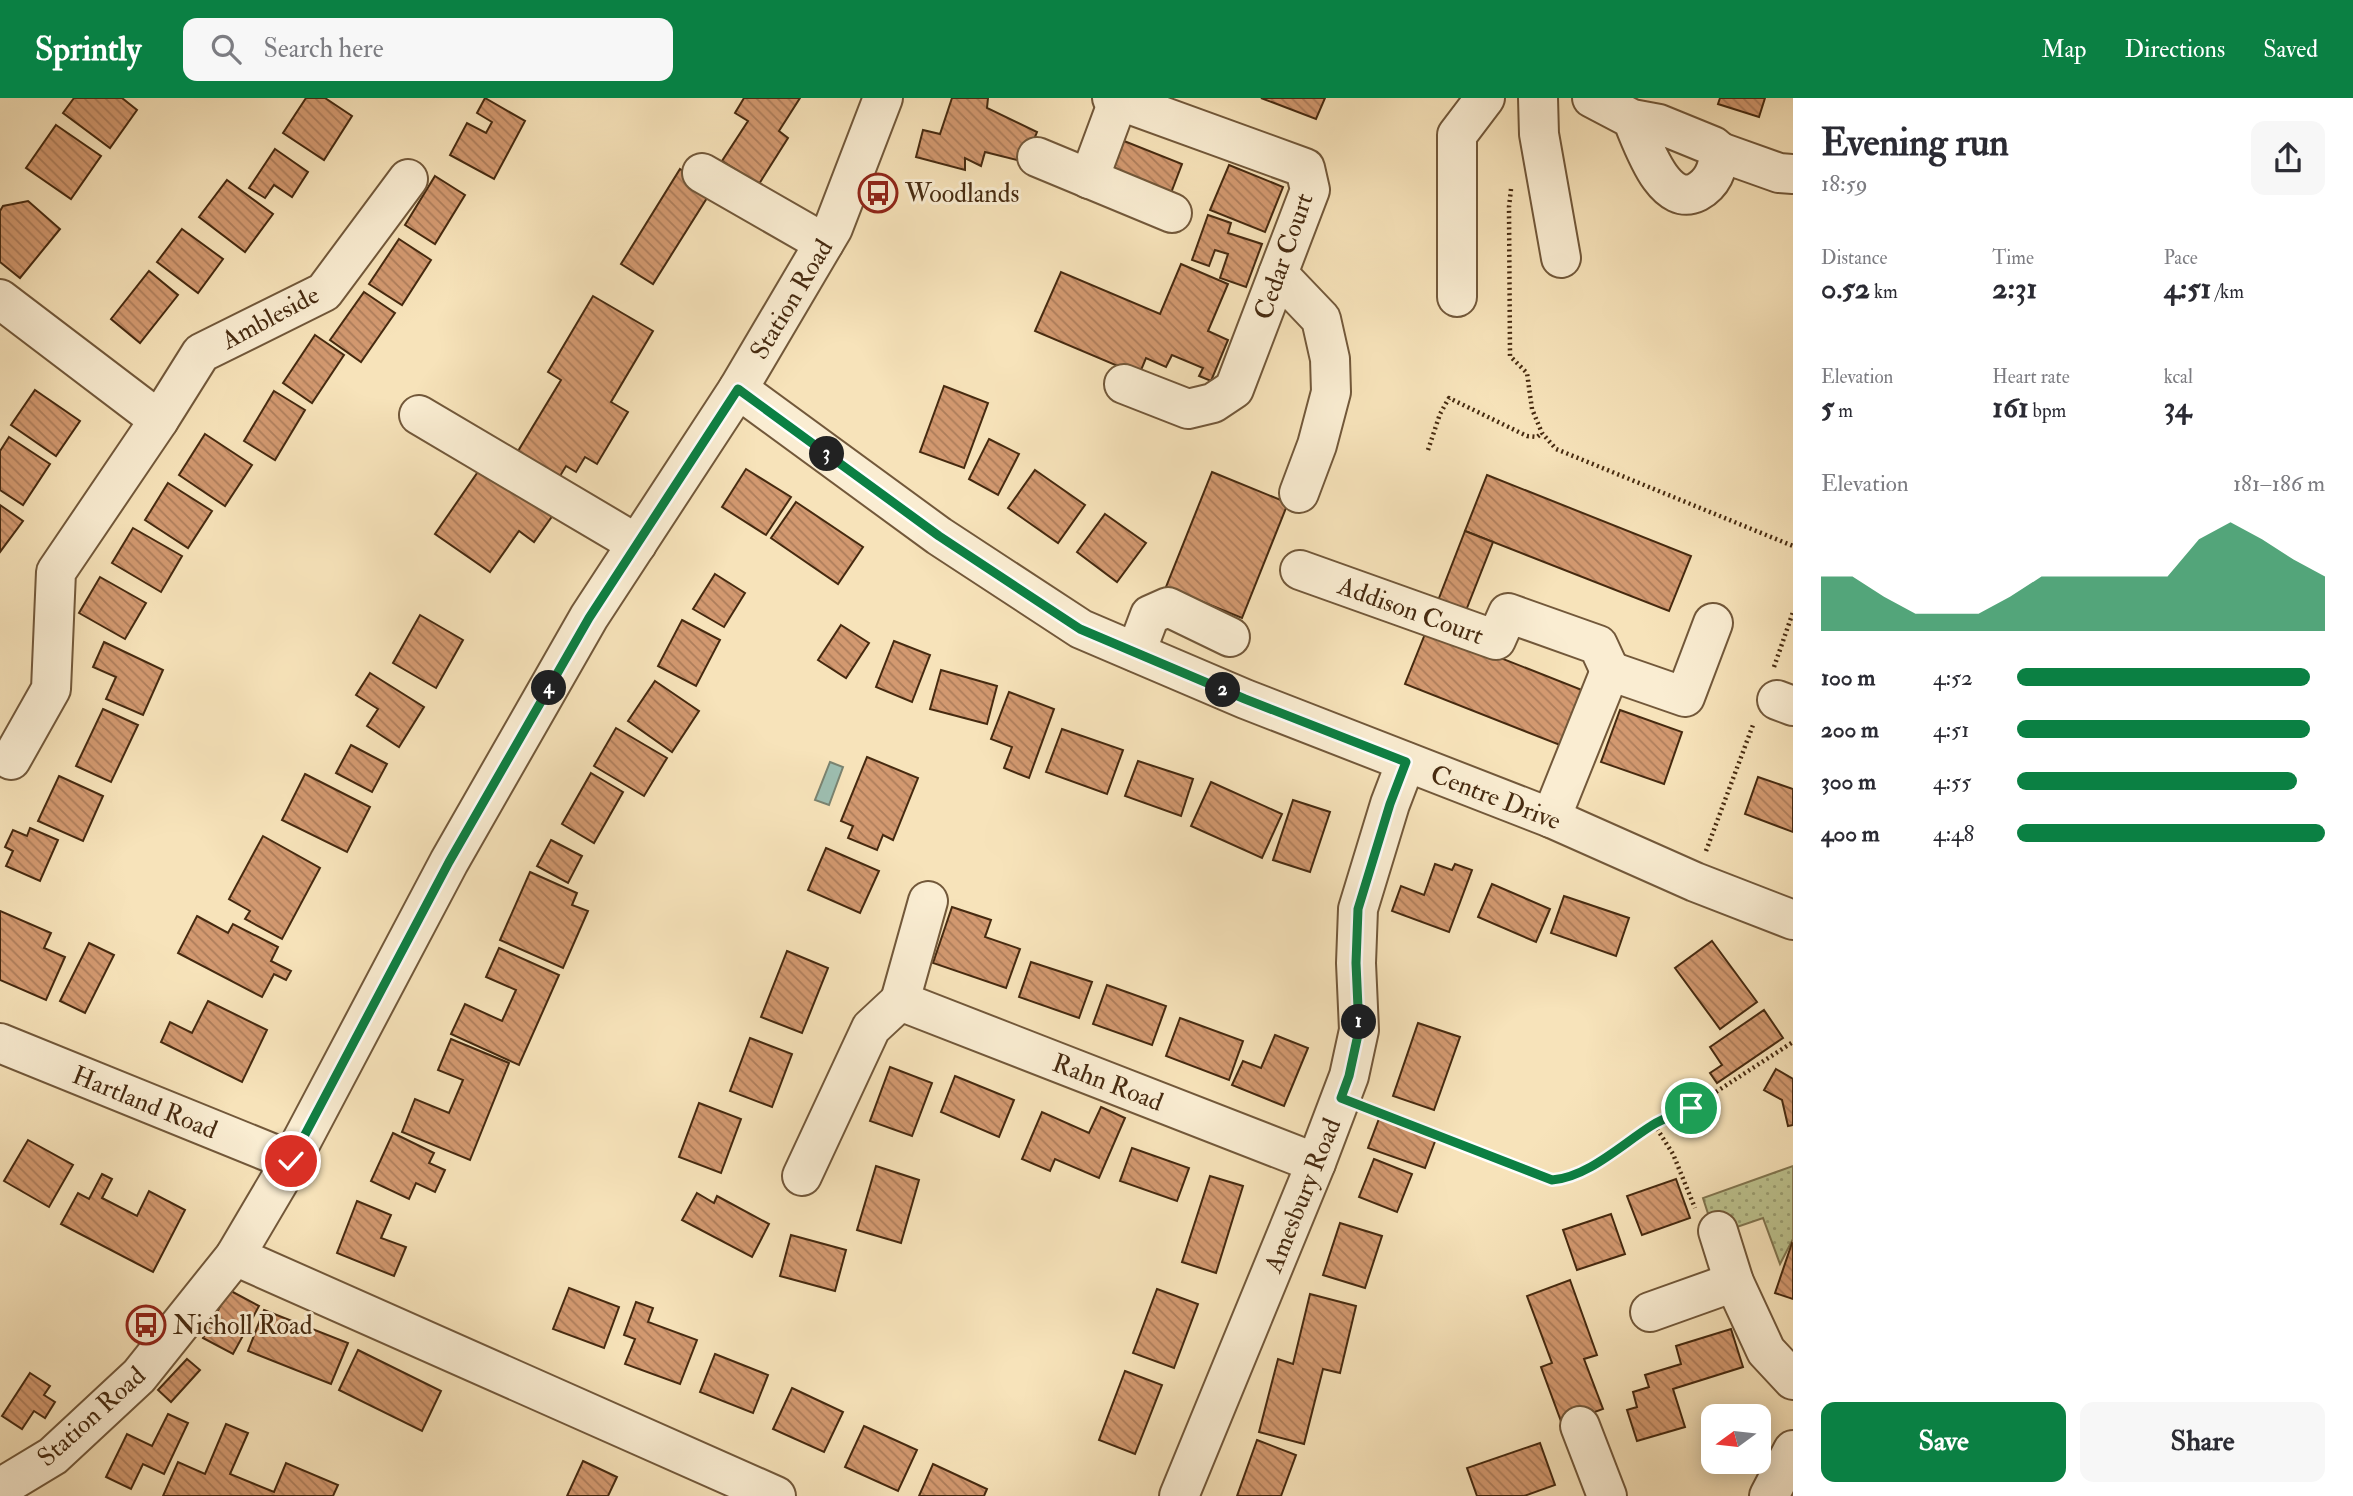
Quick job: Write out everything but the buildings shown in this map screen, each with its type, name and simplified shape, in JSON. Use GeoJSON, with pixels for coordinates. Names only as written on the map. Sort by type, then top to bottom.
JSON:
{"type":"FeatureCollection","features":[{"type":"Feature","properties":{"kind":"street","name":"Station Road"},"geometry":{"type":"LineString","coordinates":[[25,1485],[139,1376],[235,1256],[291,1161],[449,862],[589,618],[738,389],[833,228],[883,98]]}},
{"type":"Feature","properties":{"kind":"street"},"geometry":{"type":"LineString","coordinates":[[1457,297],[1457,135],[1485,98]]}},
{"type":"Feature","properties":{"kind":"street"},"geometry":{"type":"LineString","coordinates":[[1538,98],[1539,134],[1529,177],[1561,258]]}},
{"type":"Feature","properties":{"kind":"street"},"geometry":{"type":"LineString","coordinates":[[1592,98],[1632,119],[1659,124],[1713,146],[1720,152],[1779,173],[1793,174]]}},
{"type":"Feature","properties":{"kind":"street"},"geometry":{"type":"LineString","coordinates":[[1089,179],[1115,99]]}},
{"type":"Feature","properties":{"kind":"street","name":"Cedar Court"},"geometry":{"type":"LineString","coordinates":[[1115,99],[1305,168],[1310,190],[1234,389],[1213,403],[1188,409],[1124,384]]}},
{"type":"Feature","properties":{"kind":"street"},"geometry":{"type":"LineString","coordinates":[[1632,119],[1654,168],[1666,186],[1680,194],[1690,195],[1707,186],[1717,170],[1720,152]]}},
{"type":"Feature","properties":{"kind":"street"},"geometry":{"type":"LineString","coordinates":[[1037,158],[1172,213]]}},
{"type":"Feature","properties":{"kind":"street"},"geometry":{"type":"LineString","coordinates":[[702,173],[824,243]]}},
{"type":"Feature","properties":{"kind":"street","name":"Ambleside"},"geometry":{"type":"LineString","coordinates":[[11,760],[51,689],[55,572],[159,420],[201,353],[324,292],[408,179]]}},
{"type":"Feature","properties":{"kind":"street"},"geometry":{"type":"LineString","coordinates":[[1278,274],[1321,319],[1330,359],[1331,392],[1317,445],[1299,493]]}},
{"type":"Feature","properties":{"kind":"street"},"geometry":{"type":"LineString","coordinates":[[0,299],[159,420]]}},
{"type":"Feature","properties":{"kind":"street","name":"Centre Drive"},"geometry":{"type":"LineString","coordinates":[[738,389],[939,536],[1080,629],[1245,699],[1551,818],[1695,882],[1793,920]]}},
{"type":"Feature","properties":{"kind":"street"},"geometry":{"type":"LineString","coordinates":[[419,415],[637,544]]}},
{"type":"Feature","properties":{"kind":"street","name":"Addison Court"},"geometry":{"type":"LineString","coordinates":[[1300,570],[1496,640],[1508,613],[1598,645],[1609,671]]}},
{"type":"Feature","properties":{"kind":"street"},"geometry":{"type":"LineString","coordinates":[[1136,652],[1150,615],[1168,607],[1230,636]]}},
{"type":"Feature","properties":{"kind":"street"},"geometry":{"type":"LineString","coordinates":[[1551,818],[1609,671],[1685,697],[1713,623]]}},
{"type":"Feature","properties":{"kind":"street","name":"Amesbury Road"},"geometry":{"type":"LineString","coordinates":[[1179,1496],[1349,1076],[1359,1030],[1356,963],[1358,909],[1390,804],[1406,762]]}},
{"type":"Feature","properties":{"kind":"street"},"geometry":{"type":"LineString","coordinates":[[803,1175],[871,1028],[900,1001],[928,901]]}},
{"type":"Feature","properties":{"kind":"street","name":"Rahn Road"},"geometry":{"type":"LineString","coordinates":[[900,1001],[1316,1163]]}},
{"type":"Feature","properties":{"kind":"street","name":"Hartland Road"},"geometry":{"type":"LineString","coordinates":[[0,1043],[291,1161]]}},
{"type":"Feature","properties":{"kind":"street"},"geometry":{"type":"LineString","coordinates":[[1650,1312],[1726,1254],[1766,1351],[1793,1380]]}},
{"type":"Feature","properties":{"kind":"street"},"geometry":{"type":"LineString","coordinates":[[235,1256],[776,1496]]}},
{"type":"Feature","properties":{"kind":"street"},"geometry":{"type":"LineString","coordinates":[[1580,1426],[1607,1496]]}},
{"type":"Feature","properties":{"kind":"street"},"geometry":{"type":"LineString","coordinates":[[1769,1496],[1793,1450]]}},
{"type":"Feature","properties":{"kind":"path"},"geometry":{"type":"LineString","coordinates":[[1529,177],[1509,207],[1510,356],[1527,373],[1532,410],[1542,433],[1556,449],[1793,546]]}},
{"type":"Feature","properties":{"kind":"path"},"geometry":{"type":"LineString","coordinates":[[1427,450],[1449,398],[1527,436],[1537,437],[1542,433]]}},
{"type":"Feature","properties":{"kind":"path"},"geometry":{"type":"LineString","coordinates":[[1695,882],[1775,698],[1793,612]]}},
{"type":"Feature","properties":{"kind":"path"},"geometry":{"type":"LineString","coordinates":[[1341,1098],[1552,1180],[1564,1179],[1600,1160],[1654,1124],[1691,1108],[1793,1042]]}},
{"type":"Feature","properties":{"kind":"path"},"geometry":{"type":"LineString","coordinates":[[1654,1124],[1673,1154],[1706,1235],[1726,1254]]}},
{"type":"Feature","properties":{"kind":"green space"},"geometry":{"type":"Polygon","coordinates":[[[1793,1166],[1793,1239],[1780,1264],[1763,1218],[1734,1228],[1712,1226],[1703,1198],[1793,1166]]]}},
{"type":"Feature","properties":{"kind":"shaded area"},"geometry":{"type":"Polygon","coordinates":[[[830,762],[843,767],[829,805],[815,800],[830,762]]]}},
{"type":"Feature","properties":{"kind":"place","name":"Woodlands"},"geometry":{"type":"Point","coordinates":[878,193]}},
{"type":"Feature","properties":{"kind":"place","name":"Nicholl Road"},"geometry":{"type":"Point","coordinates":[146,1325]}},
{"type":"Feature","properties":{"kind":"route"},"geometry":{"type":"LineString","coordinates":[[291,1161],[449,862],[589,618],[738,389],[939,536],[1080,629],[1245,699],[1406,762],[1390,804],[1358,909],[1356,963],[1359,1030],[1349,1076],[1341,1098],[1552,1180],[1564,1179],[1600,1160],[1654,1124],[1691,1108]]}}]}
